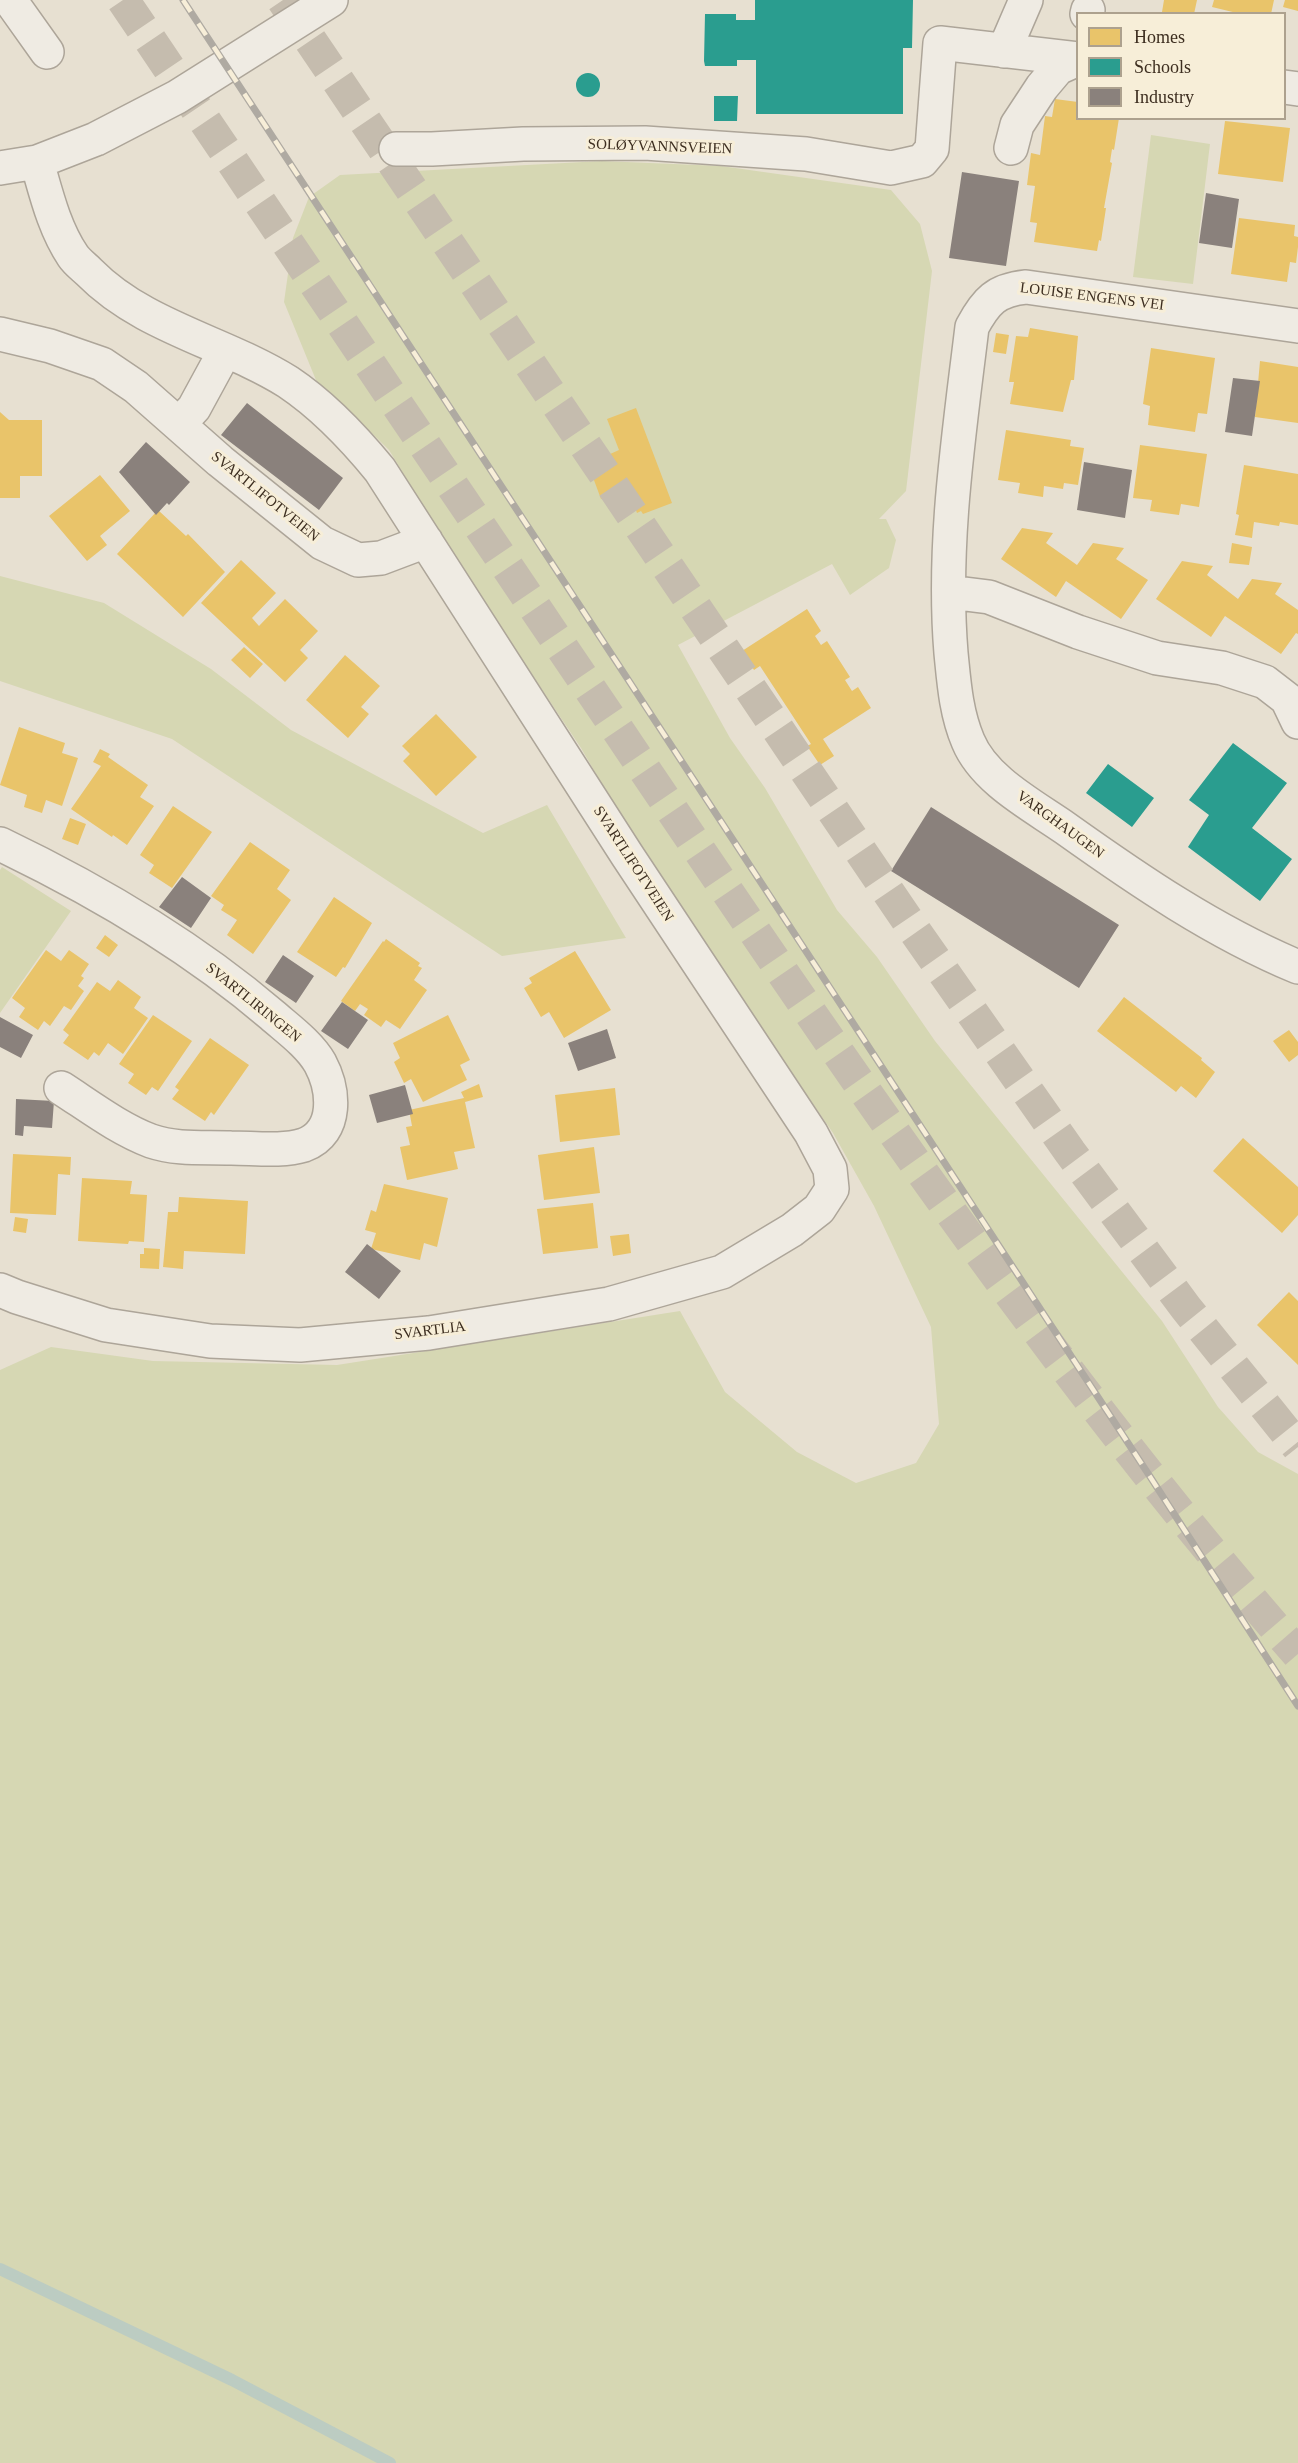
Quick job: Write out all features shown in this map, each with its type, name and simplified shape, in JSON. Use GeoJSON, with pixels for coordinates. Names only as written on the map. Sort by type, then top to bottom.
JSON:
{"type":"FeatureCollection","features":[{"type":"Feature","properties":{"kind":"street"},"geometry":{"type":"LineString","coordinates":[[10,0],[47,52]]}},
{"type":"Feature","properties":{"kind":"street"},"geometry":{"type":"LineString","coordinates":[[0,168],[37,162],[96,139],[177,97],[331,0]]}},
{"type":"Feature","properties":{"kind":"street"},"geometry":{"type":"LineString","coordinates":[[1026,0],[1004,51],[1076,59]]}},
{"type":"Feature","properties":{"kind":"street","name":"SOLØYVANNSVEIEN"},"geometry":{"type":"LineString","coordinates":[[396,149],[523,144],[645,143],[806,154],[891,168],[922,161],[932,149],[940,43],[1004,51]]}},
{"type":"Feature","properties":{"kind":"street"},"geometry":{"type":"LineString","coordinates":[[1011,148],[1017,125],[1042,87],[1058,68],[1076,59]]}},
{"type":"Feature","properties":{"kind":"street","name":"SVARTLIFOTVEIEN"},"geometry":{"type":"LineString","coordinates":[[37,162],[51,211],[73,256],[103,286],[145,312],[286,381],[323,408],[352,436],[380,470],[627,855],[811,1133],[830,1169],[832,1189]]}},
{"type":"Feature","properties":{"kind":"street","name":"LOUISE ENGENS VEI"},"geometry":{"type":"LineString","coordinates":[[952,503],[972,327],[983,308],[999,293],[1009,288],[1026,287],[1298,326]]}},
{"type":"Feature","properties":{"kind":"street","name":"SVARTLIFOTVEIEN"},"geometry":{"type":"LineString","coordinates":[[0,334],[50,346],[102,364],[136,387],[220,461],[322,543],[358,560],[381,558],[426,542]]}},
{"type":"Feature","properties":{"kind":"street"},"geometry":{"type":"LineString","coordinates":[[179,424],[194,408],[225,351]]}},
{"type":"Feature","properties":{"kind":"street","name":"VARGHAUGEN"},"geometry":{"type":"LineString","coordinates":[[952,503],[948,556],[952,659],[959,717],[969,743],[981,763],[1029,803],[1114,863],[1215,927],[1298,967]]}},
{"type":"Feature","properties":{"kind":"street"},"geometry":{"type":"LineString","coordinates":[[949,592],[989,597],[1078,632],[1157,658],[1222,668],[1265,682],[1287,699],[1298,722]]}},
{"type":"Feature","properties":{"kind":"street","name":"SVARTLIRINGEN"},"geometry":{"type":"LineString","coordinates":[[0,844],[57,871],[125,910],[188,951],[255,1001],[309,1048],[319,1062],[331,1097],[330,1114],[326,1126],[316,1137],[304,1144],[275,1149],[193,1150],[150,1140],[115,1122],[61,1088]]}},
{"type":"Feature","properties":{"kind":"street","name":"SVARTLIA"},"geometry":{"type":"LineString","coordinates":[[0,1290],[17,1298],[106,1325],[210,1341],[300,1345],[429,1333],[609,1304],[722,1272],[792,1230],[819,1209],[832,1189]]}},
{"type":"Feature","properties":{"kind":"green space"},"geometry":{"type":"Polygon","coordinates":[[[1151,135],[1210,144],[1193,284],[1133,277],[1151,135]]]}},
{"type":"Feature","properties":{"kind":"green space"},"geometry":{"type":"Polygon","coordinates":[[[602,161],[721,166],[891,190],[920,224],[932,271],[906,491],[879,519],[886,519],[896,540],[889,568],[850,595],[832,564],[678,645],[730,738],[765,788],[837,910],[877,957],[935,1041],[1162,1321],[1218,1407],[1258,1452],[1298,1474],[1298,2463],[0,2463],[0,1370],[51,1347],[153,1361],[337,1365],[680,1311],[725,1392],[797,1452],[856,1483],[916,1463],[939,1424],[931,1327],[874,1206],[833,1133],[708,951],[621,817],[581,748],[464,573],[389,450],[345,407],[318,385],[284,302],[293,238],[309,197],[340,175],[602,161]]]}},
{"type":"Feature","properties":{"kind":"green space"},"geometry":{"type":"Polygon","coordinates":[[[0,576],[104,603],[211,669],[291,730],[483,833],[547,805],[626,938],[502,956],[172,739],[0,681],[0,576]]]}},
{"type":"Feature","properties":{"kind":"green space"},"geometry":{"type":"Polygon","coordinates":[[[2,867],[71,911],[0,1013],[0,870],[2,867]]]}},
{"type":"Feature","properties":{"kind":"building: Homes"},"geometry":{"type":"Polygon","coordinates":[[[1164,0],[1197,0],[1194,12],[1162,12],[1164,0]]]}},
{"type":"Feature","properties":{"kind":"building: Homes"},"geometry":{"type":"Polygon","coordinates":[[[1214,0],[1274,0],[1271,12],[1233,12],[1212,7],[1214,0]]]}},
{"type":"Feature","properties":{"kind":"building: Homes"},"geometry":{"type":"Polygon","coordinates":[[[1285,0],[1298,0],[1298,11],[1283,7],[1285,0]]]}},
{"type":"Feature","properties":{"kind":"building: Homes"},"geometry":{"type":"Polygon","coordinates":[[[1055,99],[1076,102],[1076,120],[1119,120],[1110,162],[1112,163],[1101,241],[1099,240],[1097,251],[1034,242],[1037,223],[1030,222],[1035,186],[1027,185],[1031,153],[1040,155],[1045,116],[1052,117],[1055,99]]]}},
{"type":"Feature","properties":{"kind":"building: Homes"},"geometry":{"type":"Polygon","coordinates":[[[1225,121],[1290,128],[1283,182],[1218,174],[1225,121]]]}},
{"type":"Feature","properties":{"kind":"building: Homes"},"geometry":{"type":"Polygon","coordinates":[[[1239,218],[1295,225],[1294,236],[1298,237],[1296,263],[1290,262],[1287,282],[1231,274],[1239,218]]]}},
{"type":"Feature","properties":{"kind":"building: Homes"},"geometry":{"type":"Polygon","coordinates":[[[1030,328],[1078,336],[1074,380],[1071,380],[1063,412],[1010,404],[1014,382],[1009,382],[1016,336],[1028,337],[1030,328]]]}},
{"type":"Feature","properties":{"kind":"building: Homes"},"geometry":{"type":"Polygon","coordinates":[[[996,333],[1009,335],[1006,354],[993,352],[996,333]]]}},
{"type":"Feature","properties":{"kind":"building: Homes"},"geometry":{"type":"Polygon","coordinates":[[[1151,348],[1215,358],[1207,414],[1198,413],[1195,432],[1148,425],[1150,406],[1143,404],[1151,348]]]}},
{"type":"Feature","properties":{"kind":"building: Homes"},"geometry":{"type":"Polygon","coordinates":[[[1260,361],[1298,367],[1298,423],[1255,417],[1260,361]]]}},
{"type":"Feature","properties":{"kind":"building: Homes"},"geometry":{"type":"Polygon","coordinates":[[[636,408],[672,503],[643,514],[641,511],[637,513],[631,497],[624,499],[622,491],[601,499],[588,464],[619,450],[607,419],[636,408]]]}},
{"type":"Feature","properties":{"kind":"building: Homes"},"geometry":{"type":"Polygon","coordinates":[[[0,412],[9,420],[42,420],[42,476],[20,476],[20,498],[0,498],[0,412]]]}},
{"type":"Feature","properties":{"kind":"building: Homes"},"geometry":{"type":"Polygon","coordinates":[[[1006,430],[1071,440],[1070,446],[1084,448],[1078,485],[1064,483],[1063,489],[1044,486],[1043,497],[1018,493],[1020,483],[998,480],[1006,430]]]}},
{"type":"Feature","properties":{"kind":"building: Homes"},"geometry":{"type":"Polygon","coordinates":[[[1140,445],[1207,454],[1199,507],[1181,504],[1179,515],[1150,511],[1152,500],[1133,498],[1140,445]]]}},
{"type":"Feature","properties":{"kind":"building: Homes"},"geometry":{"type":"Polygon","coordinates":[[[1244,465],[1298,474],[1298,525],[1280,522],[1279,526],[1254,522],[1252,538],[1235,535],[1244,465]]]}},
{"type":"Feature","properties":{"kind":"building: Homes"},"geometry":{"type":"Polygon","coordinates":[[[100,475],[130,511],[100,536],[107,545],[87,561],[49,516],[100,475]]]}},
{"type":"Feature","properties":{"kind":"building: Homes"},"geometry":{"type":"Polygon","coordinates":[[[158,510],[186,536],[188,534],[225,572],[183,617],[117,554],[158,510]]]}},
{"type":"Feature","properties":{"kind":"building: Homes"},"geometry":{"type":"Polygon","coordinates":[[[1022,528],[1053,533],[1046,543],[1077,565],[1093,543],[1124,548],[1116,559],[1148,580],[1121,619],[1066,581],[1056,597],[1001,559],[1022,528]]]}},
{"type":"Feature","properties":{"kind":"building: Homes"},"geometry":{"type":"Polygon","coordinates":[[[1232,543],[1252,547],[1249,565],[1229,563],[1232,543]]]}},
{"type":"Feature","properties":{"kind":"building: Homes"},"geometry":{"type":"Polygon","coordinates":[[[241,560],[276,593],[252,618],[259,626],[285,599],[318,631],[300,650],[308,658],[285,682],[201,603],[241,560]]]}},
{"type":"Feature","properties":{"kind":"building: Homes"},"geometry":{"type":"Polygon","coordinates":[[[1182,561],[1213,566],[1207,575],[1238,599],[1252,579],[1282,583],[1275,594],[1298,610],[1298,634],[1296,633],[1281,654],[1225,616],[1211,637],[1156,599],[1182,561]]]}},
{"type":"Feature","properties":{"kind":"building: Homes"},"geometry":{"type":"Polygon","coordinates":[[[807,609],[821,631],[815,636],[821,645],[827,641],[850,677],[845,680],[852,691],[858,687],[871,708],[823,739],[834,756],[820,765],[807,746],[811,744],[760,666],[754,670],[742,651],[807,609]]]}},
{"type":"Feature","properties":{"kind":"building: Homes"},"geometry":{"type":"Polygon","coordinates":[[[244,647],[263,664],[250,678],[231,660],[244,647]]]}},
{"type":"Feature","properties":{"kind":"building: Homes"},"geometry":{"type":"Polygon","coordinates":[[[345,655],[380,686],[361,707],[369,714],[348,738],[306,700],[345,655]]]}},
{"type":"Feature","properties":{"kind":"building: Homes"},"geometry":{"type":"Polygon","coordinates":[[[436,714],[477,757],[436,796],[403,761],[410,754],[402,746],[436,714]]]}},
{"type":"Feature","properties":{"kind":"building: Homes"},"geometry":{"type":"Polygon","coordinates":[[[19,727],[65,743],[62,753],[78,758],[62,806],[46,800],[42,813],[24,807],[27,795],[0,785],[19,727]]]}},
{"type":"Feature","properties":{"kind":"building: Homes"},"geometry":{"type":"Polygon","coordinates":[[[100,749],[110,754],[108,757],[148,785],[140,797],[154,806],[127,845],[71,809],[101,766],[93,762],[100,749]]]}},
{"type":"Feature","properties":{"kind":"building: Homes"},"geometry":{"type":"Polygon","coordinates":[[[173,806],[212,832],[172,888],[149,873],[154,865],[140,855],[173,806]]]}},
{"type":"Feature","properties":{"kind":"building: Homes"},"geometry":{"type":"Polygon","coordinates":[[[70,818],[86,824],[78,845],[62,839],[70,818]]]}},
{"type":"Feature","properties":{"kind":"building: Homes"},"geometry":{"type":"Polygon","coordinates":[[[250,842],[290,870],[277,889],[291,900],[253,954],[227,935],[237,920],[221,910],[224,905],[211,896],[250,842]]]}},
{"type":"Feature","properties":{"kind":"building: Homes"},"geometry":{"type":"Polygon","coordinates":[[[334,897],[372,923],[345,968],[343,967],[336,977],[297,952],[334,897]]]}},
{"type":"Feature","properties":{"kind":"building: Homes"},"geometry":{"type":"Polygon","coordinates":[[[105,935],[118,945],[109,957],[96,948],[105,935]]]}},
{"type":"Feature","properties":{"kind":"building: Homes"},"geometry":{"type":"Polygon","coordinates":[[[386,939],[420,963],[418,966],[422,968],[414,980],[427,990],[400,1029],[386,1020],[381,1027],[364,1015],[368,1009],[360,1004],[355,1011],[341,1001],[386,939]]]}},
{"type":"Feature","properties":{"kind":"building: Homes"},"geometry":{"type":"Polygon","coordinates":[[[46,950],[61,961],[69,950],[89,964],[78,986],[84,991],[71,1010],[64,1006],[50,1026],[44,1021],[38,1030],[19,1017],[25,1008],[12,998],[46,950]]]}},
{"type":"Feature","properties":{"kind":"building: Homes"},"geometry":{"type":"Polygon","coordinates":[[[575,951],[611,1010],[564,1038],[549,1012],[541,1017],[524,988],[532,983],[529,978],[575,951]]]}},
{"type":"Feature","properties":{"kind":"building: Homes"},"geometry":{"type":"Polygon","coordinates":[[[118,980],[141,997],[134,1008],[148,1018],[123,1054],[108,1043],[99,1056],[94,1052],[88,1060],[63,1043],[69,1035],[63,1030],[97,982],[110,991],[118,980]]]}},
{"type":"Feature","properties":{"kind":"building: Homes"},"geometry":{"type":"Polygon","coordinates":[[[1124,997],[1202,1058],[1201,1060],[1215,1072],[1196,1098],[1181,1086],[1176,1092],[1097,1031],[1124,997]]]}},
{"type":"Feature","properties":{"kind":"building: Homes"},"geometry":{"type":"Polygon","coordinates":[[[153,1015],[192,1041],[158,1091],[152,1087],[146,1095],[128,1083],[134,1074],[119,1064],[153,1015]]]}},
{"type":"Feature","properties":{"kind":"building: Homes"},"geometry":{"type":"Polygon","coordinates":[[[448,1015],[470,1060],[460,1065],[467,1080],[423,1102],[411,1079],[404,1083],[394,1062],[400,1058],[393,1043],[448,1015]]]}},
{"type":"Feature","properties":{"kind":"building: Homes"},"geometry":{"type":"Polygon","coordinates":[[[1289,1030],[1298,1042],[1298,1055],[1289,1062],[1273,1041],[1289,1030]]]}},
{"type":"Feature","properties":{"kind":"building: Homes"},"geometry":{"type":"Polygon","coordinates":[[[210,1038],[249,1065],[214,1115],[211,1112],[205,1121],[172,1099],[179,1090],[175,1087],[210,1038]]]}},
{"type":"Feature","properties":{"kind":"building: Homes"},"geometry":{"type":"Polygon","coordinates":[[[479,1084],[483,1097],[465,1102],[475,1148],[454,1152],[458,1169],[407,1180],[400,1147],[410,1145],[406,1127],[412,1126],[409,1110],[464,1098],[461,1092],[479,1084]]]}},
{"type":"Feature","properties":{"kind":"building: Homes"},"geometry":{"type":"Polygon","coordinates":[[[615,1088],[620,1135],[560,1142],[555,1095],[615,1088]]]}},
{"type":"Feature","properties":{"kind":"building: Homes"},"geometry":{"type":"Polygon","coordinates":[[[1243,1138],[1298,1187],[1298,1215],[1282,1233],[1213,1171],[1243,1138]]]}},
{"type":"Feature","properties":{"kind":"building: Homes"},"geometry":{"type":"Polygon","coordinates":[[[594,1147],[600,1193],[544,1200],[538,1155],[594,1147]]]}},
{"type":"Feature","properties":{"kind":"building: Homes"},"geometry":{"type":"Polygon","coordinates":[[[13,1154],[71,1157],[70,1175],[58,1174],[56,1215],[10,1213],[13,1154]]]}},
{"type":"Feature","properties":{"kind":"building: Homes"},"geometry":{"type":"Polygon","coordinates":[[[82,1178],[132,1181],[130,1194],[147,1195],[144,1242],[129,1241],[128,1244],[78,1241],[82,1178]]]}},
{"type":"Feature","properties":{"kind":"building: Homes"},"geometry":{"type":"Polygon","coordinates":[[[384,1184],[448,1198],[437,1247],[424,1243],[420,1260],[371,1249],[376,1233],[365,1230],[371,1210],[376,1212],[384,1184]]]}},
{"type":"Feature","properties":{"kind":"building: Homes"},"geometry":{"type":"Polygon","coordinates":[[[179,1197],[248,1201],[245,1254],[184,1251],[183,1269],[163,1267],[168,1212],[178,1212],[179,1197]]]}},
{"type":"Feature","properties":{"kind":"building: Homes"},"geometry":{"type":"Polygon","coordinates":[[[593,1203],[598,1248],[543,1254],[537,1209],[593,1203]]]}},
{"type":"Feature","properties":{"kind":"building: Homes"},"geometry":{"type":"Polygon","coordinates":[[[15,1217],[28,1219],[26,1233],[13,1231],[15,1217]]]}},
{"type":"Feature","properties":{"kind":"building: Homes"},"geometry":{"type":"Polygon","coordinates":[[[629,1234],[631,1253],[613,1256],[610,1236],[629,1234]]]}},
{"type":"Feature","properties":{"kind":"building: Homes"},"geometry":{"type":"Polygon","coordinates":[[[144,1248],[160,1249],[159,1269],[140,1268],[140,1254],[144,1254],[144,1248]]]}},
{"type":"Feature","properties":{"kind":"building: Homes"},"geometry":{"type":"Polygon","coordinates":[[[1289,1292],[1298,1301],[1298,1365],[1257,1325],[1289,1292]]]}},
{"type":"Feature","properties":{"kind":"building: Schools"},"geometry":{"type":"Polygon","coordinates":[[[755,0],[913,0],[912,48],[903,48],[903,114],[756,114],[756,60],[737,60],[737,66],[705,66],[704,61],[705,14],[736,14],[736,20],[755,20],[755,0]]]}},
{"type":"Feature","properties":{"kind":"building: Schools"},"geometry":{"type":"Polygon","coordinates":[[[588,73],[593,74],[599,80],[599,90],[593,96],[588,97],[583,96],[577,90],[576,85],[577,80],[583,74],[588,73]]]}},
{"type":"Feature","properties":{"kind":"building: Schools"},"geometry":{"type":"Polygon","coordinates":[[[714,96],[738,96],[737,121],[714,121],[714,96]]]}},
{"type":"Feature","properties":{"kind":"building: Schools"},"geometry":{"type":"Polygon","coordinates":[[[1233,743],[1287,783],[1252,828],[1292,859],[1260,901],[1188,847],[1209,815],[1189,800],[1233,743]]]}},
{"type":"Feature","properties":{"kind":"building: Schools"},"geometry":{"type":"Polygon","coordinates":[[[1108,764],[1154,798],[1132,827],[1086,793],[1108,764]]]}},
{"type":"Feature","properties":{"kind":"building: Industry"},"geometry":{"type":"Polygon","coordinates":[[[962,172],[1019,181],[1006,266],[949,258],[962,172]]]}},
{"type":"Feature","properties":{"kind":"building: Industry"},"geometry":{"type":"Polygon","coordinates":[[[1206,193],[1239,199],[1232,248],[1199,243],[1206,193]]]}},
{"type":"Feature","properties":{"kind":"building: Industry"},"geometry":{"type":"Polygon","coordinates":[[[1233,378],[1260,381],[1252,436],[1225,432],[1233,378]]]}},
{"type":"Feature","properties":{"kind":"building: Industry"},"geometry":{"type":"Polygon","coordinates":[[[247,403],[343,478],[319,510],[221,435],[247,403]]]}},
{"type":"Feature","properties":{"kind":"building: Industry"},"geometry":{"type":"Polygon","coordinates":[[[146,442],[190,482],[169,505],[167,503],[156,515],[119,472],[146,442]]]}},
{"type":"Feature","properties":{"kind":"building: Industry"},"geometry":{"type":"Polygon","coordinates":[[[1084,462],[1132,470],[1125,518],[1077,510],[1084,462]]]}},
{"type":"Feature","properties":{"kind":"building: Industry"},"geometry":{"type":"Polygon","coordinates":[[[931,807],[1119,925],[1079,988],[891,871],[931,807]]]}},
{"type":"Feature","properties":{"kind":"building: Industry"},"geometry":{"type":"Polygon","coordinates":[[[182,877],[211,898],[191,928],[159,907],[182,877]]]}},
{"type":"Feature","properties":{"kind":"building: Industry"},"geometry":{"type":"Polygon","coordinates":[[[283,955],[314,976],[296,1003],[265,982],[283,955]]]}},
{"type":"Feature","properties":{"kind":"building: Industry"},"geometry":{"type":"Polygon","coordinates":[[[342,1002],[368,1020],[348,1049],[321,1031],[342,1002]]]}},
{"type":"Feature","properties":{"kind":"building: Industry"},"geometry":{"type":"Polygon","coordinates":[[[0,1017],[33,1035],[21,1058],[0,1047],[0,1017]]]}},
{"type":"Feature","properties":{"kind":"building: Industry"},"geometry":{"type":"Polygon","coordinates":[[[607,1029],[616,1058],[578,1071],[568,1043],[607,1029]]]}},
{"type":"Feature","properties":{"kind":"building: Industry"},"geometry":{"type":"Polygon","coordinates":[[[405,1085],[413,1114],[377,1123],[369,1095],[405,1085]]]}},
{"type":"Feature","properties":{"kind":"building: Industry"},"geometry":{"type":"Polygon","coordinates":[[[16,1099],[54,1101],[52,1128],[24,1126],[23,1136],[15,1135],[16,1099]]]}},
{"type":"Feature","properties":{"kind":"building: Industry"},"geometry":{"type":"Polygon","coordinates":[[[367,1244],[401,1271],[379,1299],[345,1272],[367,1244]]]}},
{"type":"Feature","properties":{"kind":"waterway"},"geometry":{"type":"LineString","coordinates":[[0,2269],[232,2380],[390,2463]]}},
{"type":"Feature","properties":{"kind":"tunnel"},"geometry":{"type":"LineString","coordinates":[[123,0],[736,905],[888,1125],[966,1234],[1127,1448],[1298,1654]]}},
{"type":"Feature","properties":{"kind":"tunnel"},"geometry":{"type":"LineString","coordinates":[[283,0],[914,930],[1070,1152],[1186,1308],[1298,1447]]}},
{"type":"Feature","properties":{"kind":"railway"},"geometry":{"type":"LineString","coordinates":[[183,0],[1298,1706]]}}]}
